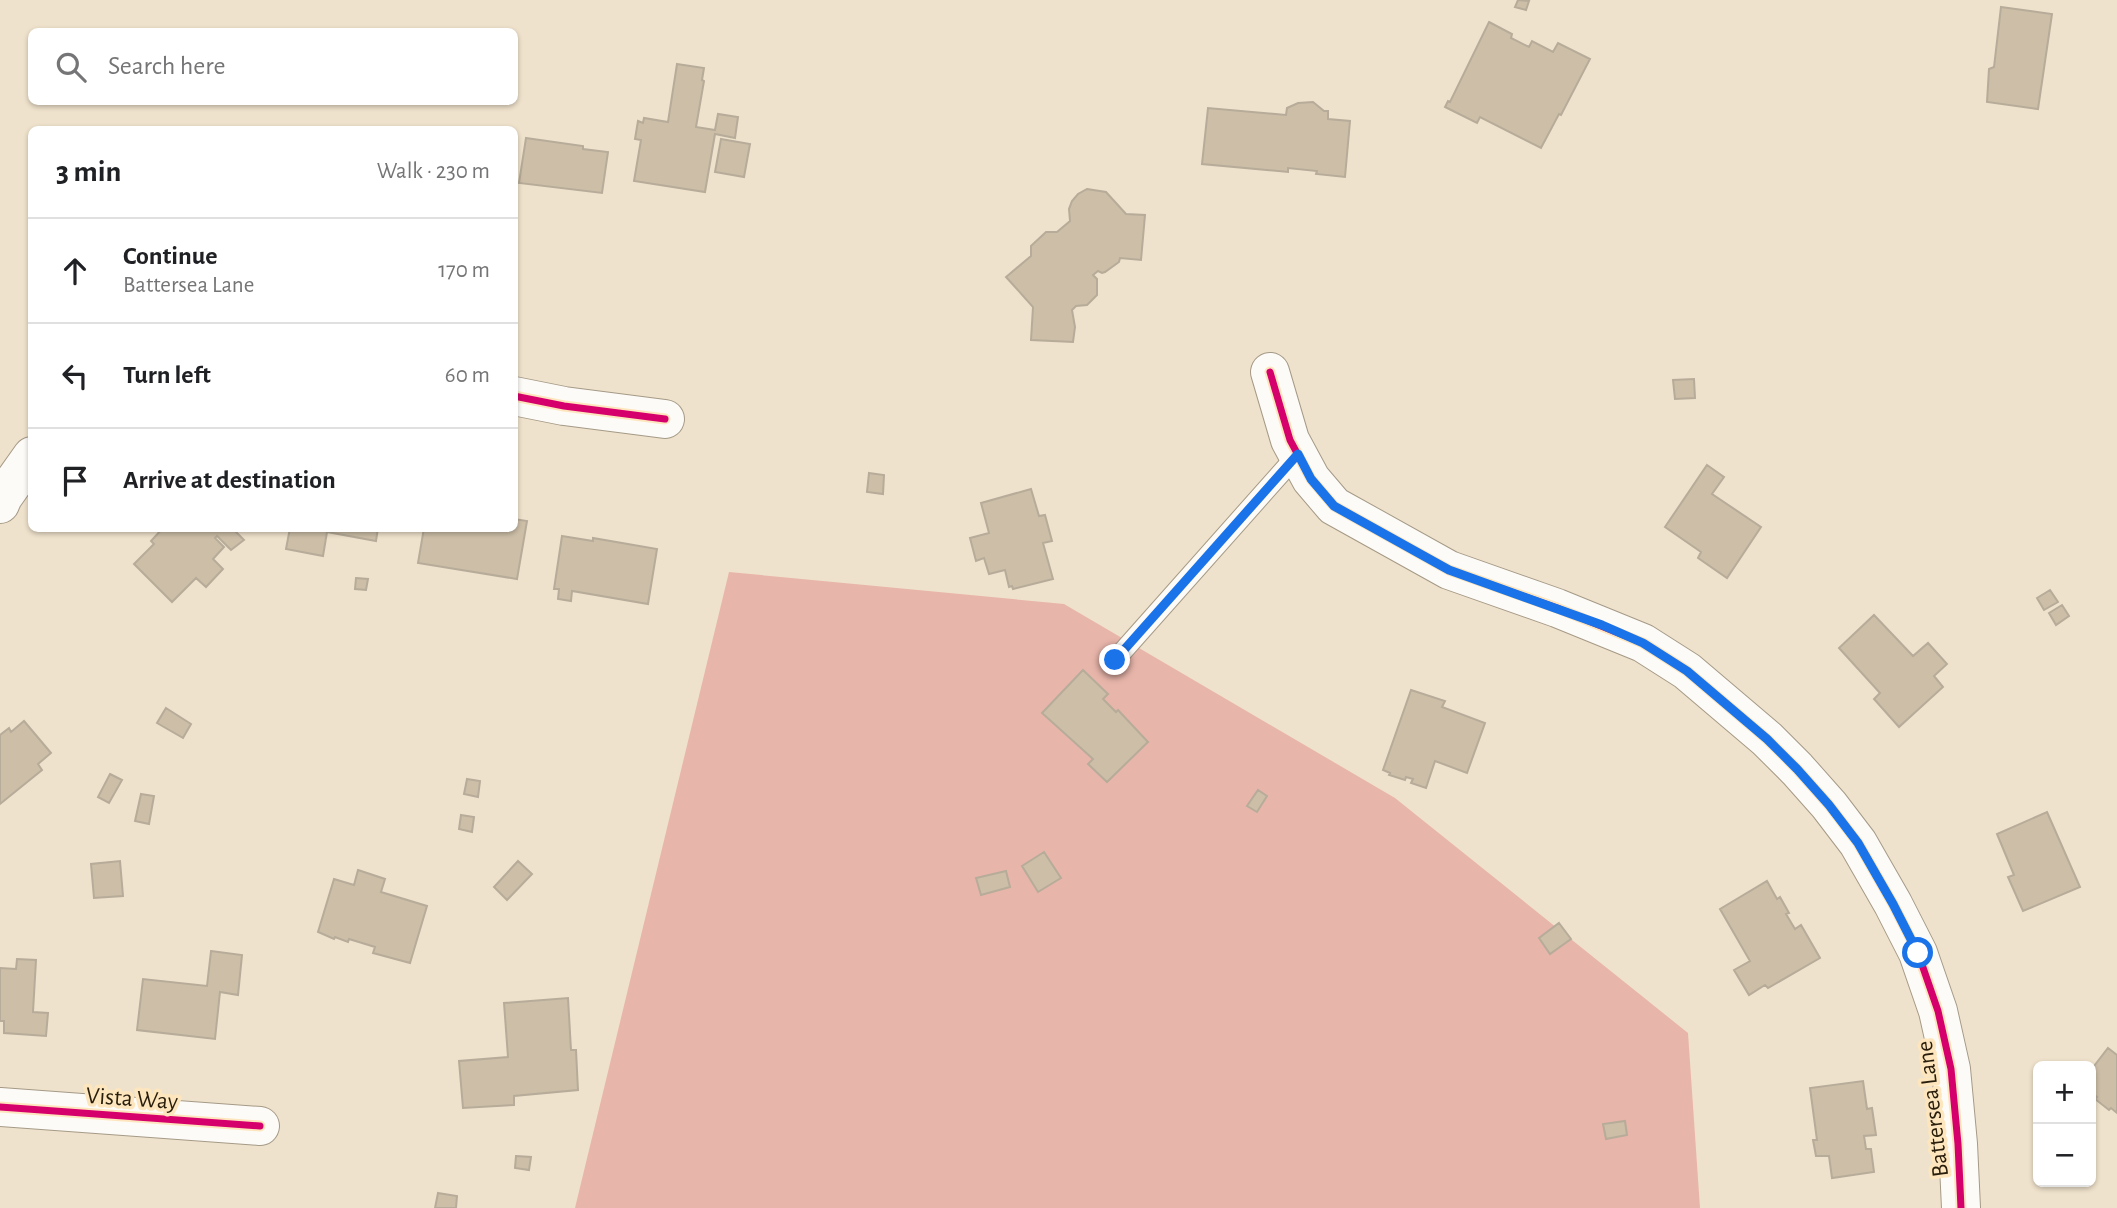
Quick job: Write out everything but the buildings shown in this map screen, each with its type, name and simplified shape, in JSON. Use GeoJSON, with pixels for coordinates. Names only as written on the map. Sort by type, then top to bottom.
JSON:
{"type":"FeatureCollection","features":[{"type":"Feature","properties":{"kind":"street","name":"Battersea Lane"},"geometry":{"type":"LineString","coordinates":[[1270,372],[1290,440],[1311,479],[1334,506],[1449,570],[1557,608],[1643,643],[1687,671],[1767,739],[1805,778],[1858,843],[1918,953],[1938,1010],[1951,1069],[1961,1208]]}},
{"type":"Feature","properties":{"kind":"street"},"geometry":{"type":"LineString","coordinates":[[518,397],[564,406],[665,419]]}},
{"type":"Feature","properties":{"kind":"street"},"geometry":{"type":"LineString","coordinates":[[0,504],[28,462]]}},
{"type":"Feature","properties":{"kind":"street","name":"Vista Way"},"geometry":{"type":"LineString","coordinates":[[0,1107],[260,1126]]}},
{"type":"Feature","properties":{"kind":"lane"},"geometry":{"type":"LineString","coordinates":[[1115,660],[1298,454]]}},
{"type":"Feature","properties":{"kind":"shaded area"},"geometry":{"type":"Polygon","coordinates":[[[729,572],[1064,604],[1395,798],[1688,1033],[1700,1208],[575,1208],[729,572]]]}},
{"type":"Feature","properties":{"kind":"cycle path"},"geometry":{"type":"LineString","coordinates":[[1270,372],[1290,440],[1311,479],[1334,506],[1449,570],[1557,608],[1643,643],[1687,671],[1767,739],[1829,805],[1858,843],[1893,904],[1918,953],[1938,1011],[1951,1069],[1961,1208]]}},
{"type":"Feature","properties":{"kind":"cycle path"},"geometry":{"type":"LineString","coordinates":[[518,397],[564,406],[665,419]]}},
{"type":"Feature","properties":{"kind":"cycle path"},"geometry":{"type":"LineString","coordinates":[[0,1107],[260,1126]]}},
{"type":"Feature","properties":{"kind":"route"},"geometry":{"type":"LineString","coordinates":[[1115,660],[1298,454],[1311,479],[1334,506],[1368,525],[1449,570],[1602,625],[1643,643],[1687,671],[1767,739],[1829,805],[1858,843],[1918,953]]}}]}
